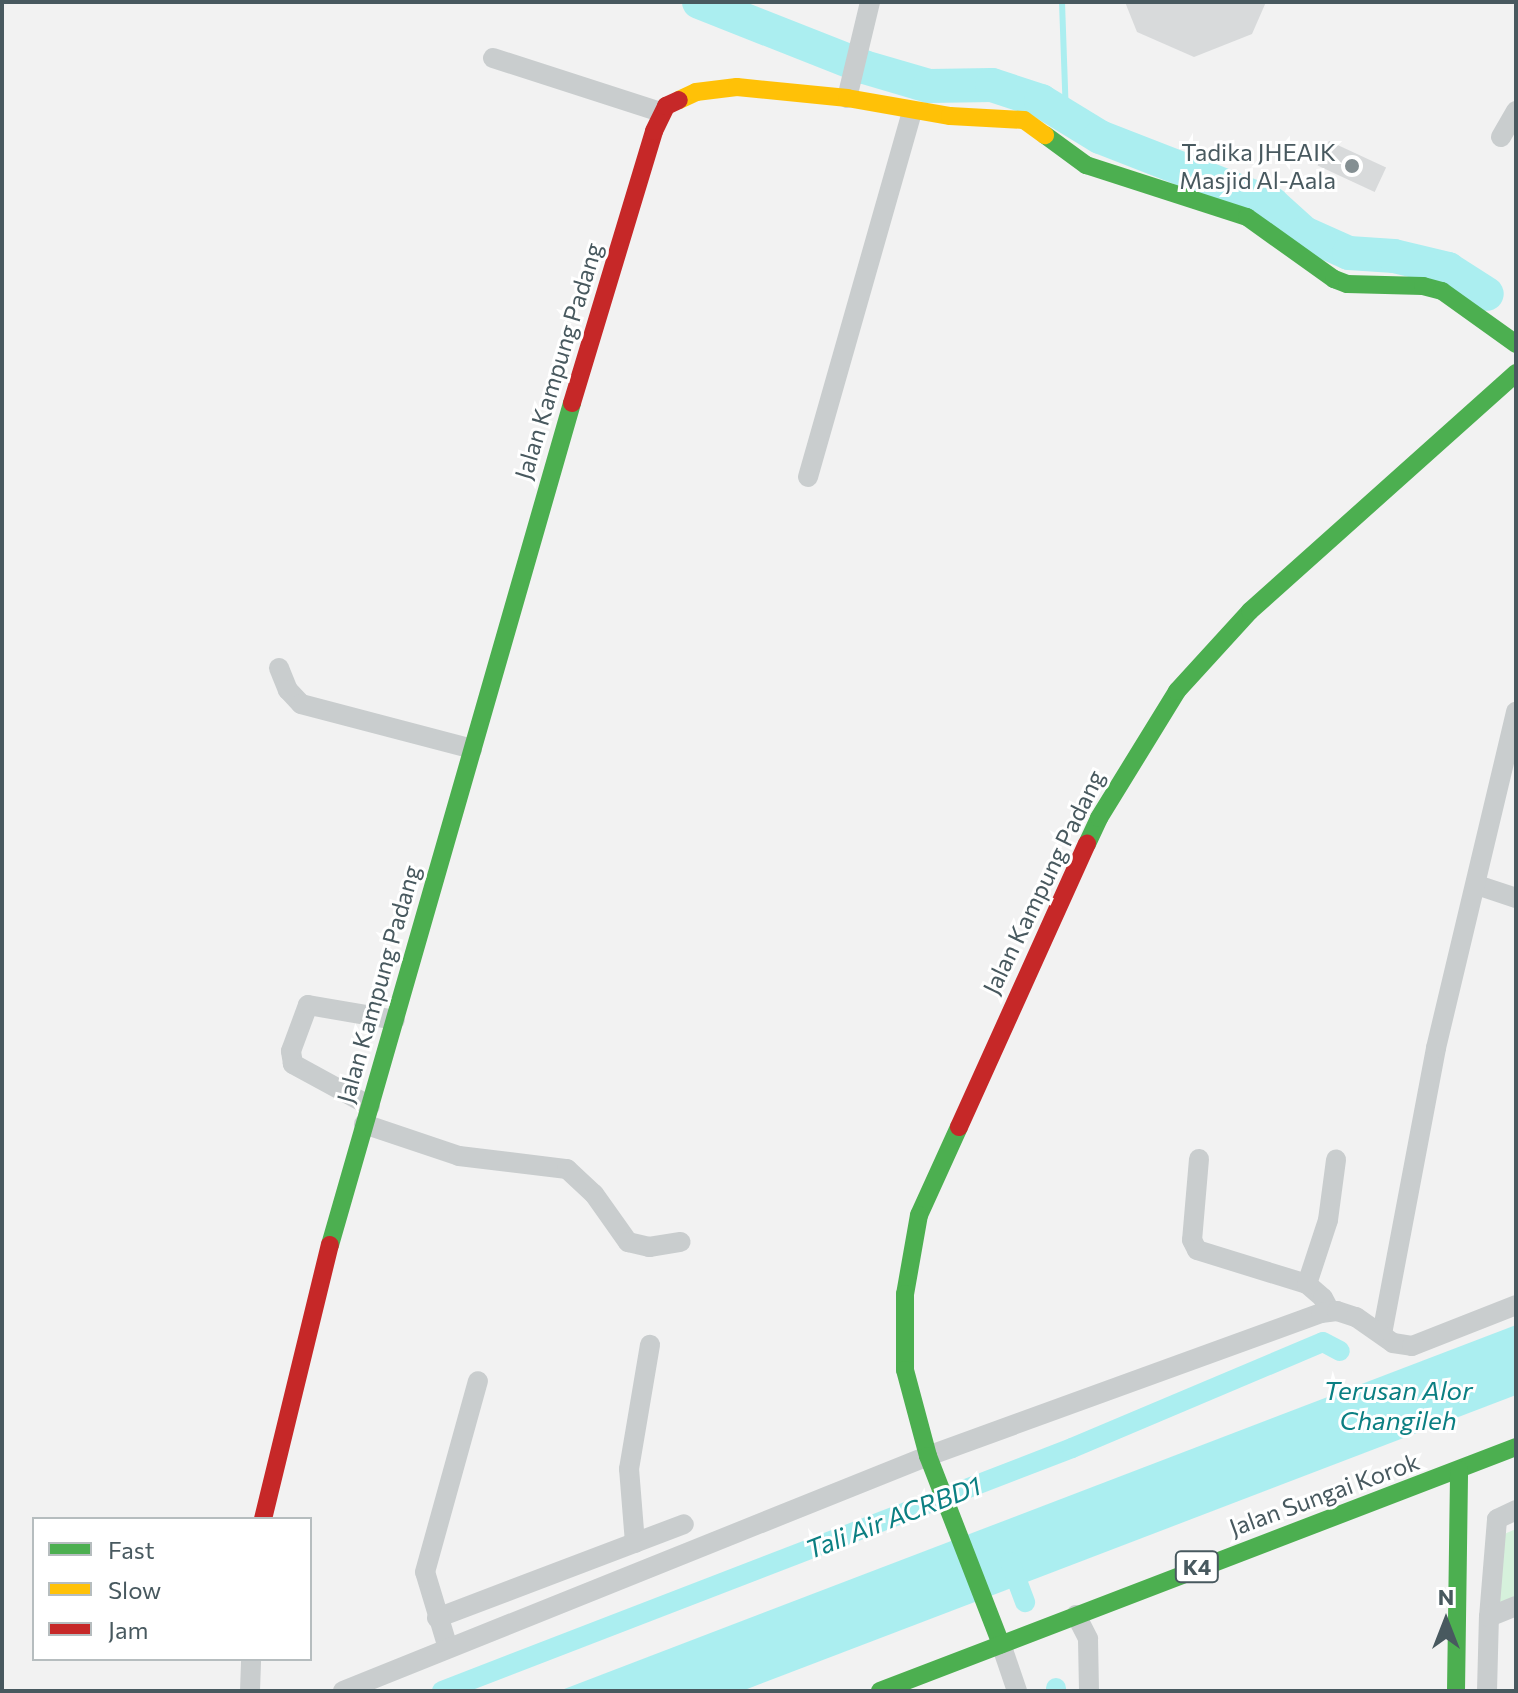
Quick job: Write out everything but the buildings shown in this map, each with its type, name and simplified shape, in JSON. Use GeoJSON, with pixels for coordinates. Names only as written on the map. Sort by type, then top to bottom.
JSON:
{"type":"FeatureCollection","features":[{"type":"Feature","properties":{"kind":"street"},"geometry":{"type":"LineString","coordinates":[[848,92],[870,2]]}},
{"type":"Feature","properties":{"kind":"street"},"geometry":{"type":"LineString","coordinates":[[493,58],[660,112],[679,98],[696,92],[737,87],[848,92],[912,111],[1024,120],[1086,165],[1247,217],[1334,279],[1347,284],[1423,286],[1442,291],[1516,344]]}},
{"type":"Feature","properties":{"kind":"street"},"geometry":{"type":"LineString","coordinates":[[808,477],[912,111]]}},
{"type":"Feature","properties":{"kind":"street"},"geometry":{"type":"LineString","coordinates":[[1501,137],[1516,111]]}},
{"type":"Feature","properties":{"kind":"street","name":"Jalan Kampung Padang"},"geometry":{"type":"LineString","coordinates":[[263,1517],[346,1181],[537,521],[660,112]]}},
{"type":"Feature","properties":{"kind":"street","name":"Jalan Kampung Padang"},"geometry":{"type":"LineString","coordinates":[[1001,1644],[913,1411],[903,1339],[905,1294],[919,1215],[1059,902],[1112,793],[1177,691],[1250,611],[1516,373]]}},
{"type":"Feature","properties":{"kind":"street"},"geometry":{"type":"LineString","coordinates":[[279,668],[288,690],[301,704],[472,749]]}},
{"type":"Feature","properties":{"kind":"street"},"geometry":{"type":"LineString","coordinates":[[1382,1334],[1436,1048],[1516,711]]}},
{"type":"Feature","properties":{"kind":"street"},"geometry":{"type":"LineString","coordinates":[[1477,885],[1516,898]]}},
{"type":"Feature","properties":{"kind":"street"},"geometry":{"type":"LineString","coordinates":[[395,1020],[308,1005],[291,1051],[293,1064],[367,1115],[459,1156],[567,1169],[594,1194],[628,1242],[649,1247],[681,1242]]}},
{"type":"Feature","properties":{"kind":"street"},"geometry":{"type":"LineString","coordinates":[[1199,1159],[1192,1240],[1197,1250],[1307,1284],[1323,1298],[1330,1311]]}},
{"type":"Feature","properties":{"kind":"street"},"geometry":{"type":"LineString","coordinates":[[1307,1284],[1328,1220],[1336,1160]]}},
{"type":"Feature","properties":{"kind":"street"},"geometry":{"type":"LineString","coordinates":[[343,1691],[448,1648],[1330,1311],[1356,1317],[1393,1343],[1412,1346],[1516,1305]]}},
{"type":"Feature","properties":{"kind":"street"},"geometry":{"type":"LineString","coordinates":[[635,1543],[629,1469],[650,1345]]}},
{"type":"Feature","properties":{"kind":"street"},"geometry":{"type":"LineString","coordinates":[[448,1648],[425,1572],[478,1381]]}},
{"type":"Feature","properties":{"kind":"street","name":"Jalan Sungai Korok"},"geometry":{"type":"LineString","coordinates":[[880,1691],[1352,1507],[1516,1447]]}},
{"type":"Feature","properties":{"kind":"street"},"geometry":{"type":"LineString","coordinates":[[1456,1691],[1459,1470]]}},
{"type":"Feature","properties":{"kind":"street"},"geometry":{"type":"LineString","coordinates":[[1487,1691],[1497,1519],[1516,1510]]}},
{"type":"Feature","properties":{"kind":"street"},"geometry":{"type":"LineString","coordinates":[[437,1618],[684,1524]]}},
{"type":"Feature","properties":{"kind":"street"},"geometry":{"type":"LineString","coordinates":[[1489,1617],[1516,1606]]}},
{"type":"Feature","properties":{"kind":"street"},"geometry":{"type":"LineString","coordinates":[[1076,1615],[1088,1639],[1089,1691]]}},
{"type":"Feature","properties":{"kind":"street"},"geometry":{"type":"LineString","coordinates":[[1001,1644],[1017,1691]]}},
{"type":"Feature","properties":{"kind":"street"},"geometry":{"type":"LineString","coordinates":[[250,1691],[251,1661]]}},
{"type":"Feature","properties":{"kind":"green space"},"geometry":{"type":"Polygon","coordinates":[[[1516,1529],[1516,1601],[1494,1610],[1502,1535],[1516,1529]]]}},
{"type":"Feature","properties":{"kind":"water","name":"Terusan Alor Changileh"},"geometry":{"type":"Polygon","coordinates":[[[1516,1325],[1516,1395],[742,1691],[559,1691],[1516,1325]]]}},
{"type":"Feature","properties":{"kind":"waterway"},"geometry":{"type":"LineString","coordinates":[[699,2],[864,67],[929,86],[992,85],[1041,101],[1100,137],[1272,204],[1304,233],[1349,253],[1394,256],[1448,269],[1487,294]]}},
{"type":"Feature","properties":{"kind":"waterway"},"geometry":{"type":"LineString","coordinates":[[1062,2],[1066,118]]}},
{"type":"Feature","properties":{"kind":"waterway","name":"Tali Air ACRBD1"},"geometry":{"type":"LineString","coordinates":[[442,1691],[1072,1448],[1323,1342],[1340,1351]]}},
{"type":"Feature","properties":{"kind":"waterway"},"geometry":{"type":"LineString","coordinates":[[1010,1562],[1025,1602]]}},
{"type":"Feature","properties":{"kind":"traffic: fast"},"geometry":{"type":"LineString","coordinates":[[1045,135],[1086,165],[1247,217],[1334,279],[1347,284],[1423,286],[1442,291],[1516,344]]}},
{"type":"Feature","properties":{"kind":"traffic: fast"},"geometry":{"type":"LineString","coordinates":[[1087,844],[1099,818],[1177,691],[1250,611],[1516,373]]}},
{"type":"Feature","properties":{"kind":"traffic: fast"},"geometry":{"type":"LineString","coordinates":[[330,1245],[572,403]]}},
{"type":"Feature","properties":{"kind":"traffic: fast"},"geometry":{"type":"LineString","coordinates":[[959,1127],[919,1215],[905,1294],[905,1370],[928,1456],[1001,1644]]}},
{"type":"Feature","properties":{"kind":"traffic: fast"},"geometry":{"type":"LineString","coordinates":[[880,1691],[1516,1447]]}},
{"type":"Feature","properties":{"kind":"traffic: fast"},"geometry":{"type":"LineString","coordinates":[[1456,1691],[1459,1470]]}},
{"type":"Feature","properties":{"kind":"traffic: slow"},"geometry":{"type":"LineString","coordinates":[[679,100],[696,92],[737,87],[847,98],[950,116],[1024,120],[1045,135]]}},
{"type":"Feature","properties":{"kind":"traffic: jam"},"geometry":{"type":"LineString","coordinates":[[572,403],[654,131],[666,106],[679,100]]}},
{"type":"Feature","properties":{"kind":"traffic: jam"},"geometry":{"type":"LineString","coordinates":[[959,1127],[1087,844]]}},
{"type":"Feature","properties":{"kind":"traffic: jam"},"geometry":{"type":"LineString","coordinates":[[263,1517],[330,1245]]}},
{"type":"Feature","properties":{"kind":"place","name":"Tadika JHEAIK Masjid Al-Aala"},"geometry":{"type":"Point","coordinates":[1352,166]}}]}
